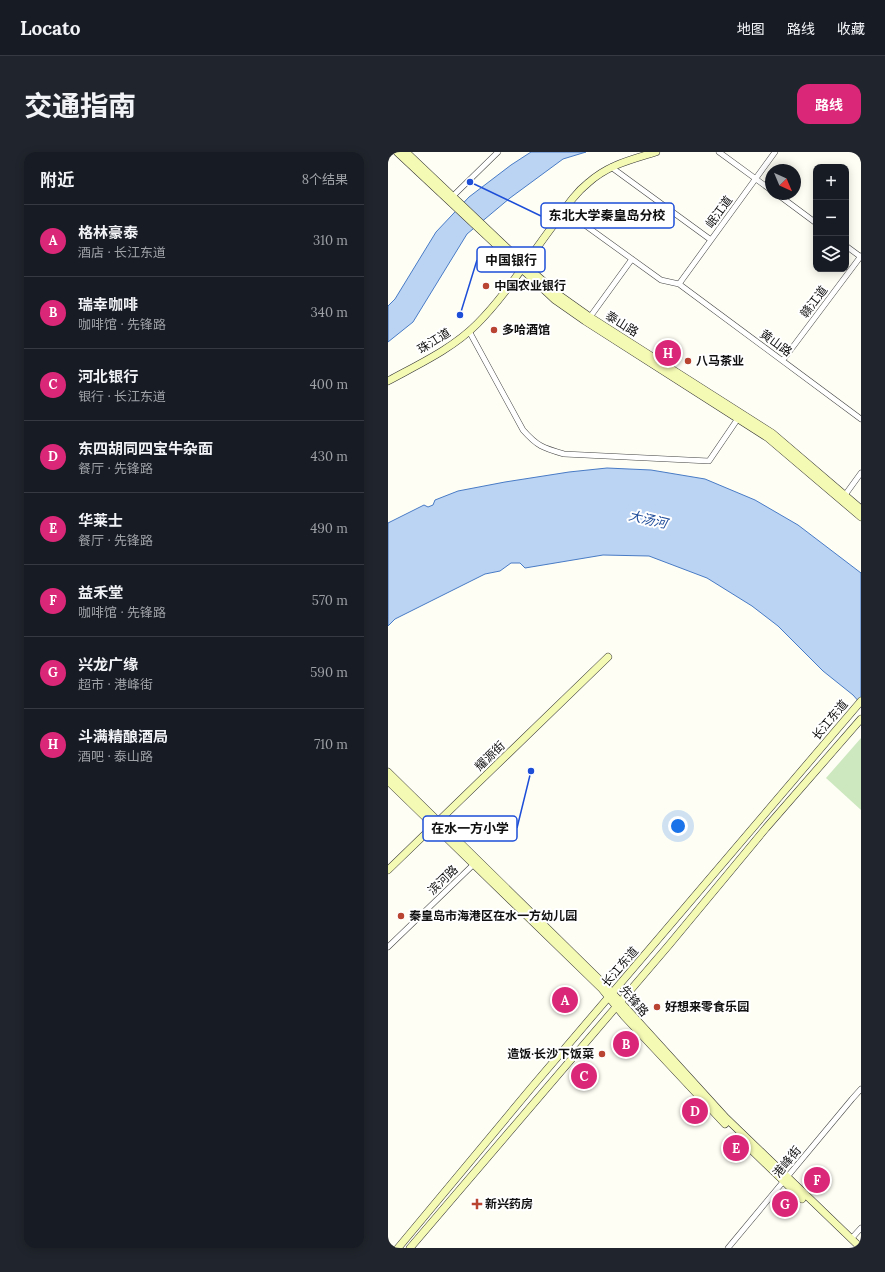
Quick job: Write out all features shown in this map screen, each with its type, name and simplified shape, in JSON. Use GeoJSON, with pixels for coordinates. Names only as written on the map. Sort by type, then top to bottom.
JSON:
{"type":"FeatureCollection","features":[{"type":"Feature","properties":{"kind":"street"},"geometry":{"type":"LineString","coordinates":[[397,152],[523,267],[555,300],[585,321],[740,416],[861,517]]}},
{"type":"Feature","properties":{"kind":"street","name":"泰山路"},"geometry":{"type":"LineString","coordinates":[[406,152],[486,228],[523,267],[590,318],[740,416],[772,433],[861,509]]}},
{"type":"Feature","properties":{"kind":"street"},"geometry":{"type":"LineString","coordinates":[[455,199],[498,152]]}},
{"type":"Feature","properties":{"kind":"street","name":"珠江道"},"geometry":{"type":"LineString","coordinates":[[388,381],[436,355],[469,331],[494,304],[564,210],[588,183],[612,168],[634,158],[656,152]]}},
{"type":"Feature","properties":{"kind":"street"},"geometry":{"type":"LineString","coordinates":[[719,152],[765,186]]}},
{"type":"Feature","properties":{"kind":"street","name":"岷江道"},"geometry":{"type":"LineString","coordinates":[[679,284],[775,152]]}},
{"type":"Feature","properties":{"kind":"street"},"geometry":{"type":"LineString","coordinates":[[612,168],[711,240]]}},
{"type":"Feature","properties":{"kind":"street"},"geometry":{"type":"LineString","coordinates":[[784,200],[813,221]]}},
{"type":"Feature","properties":{"kind":"street"},"geometry":{"type":"LineString","coordinates":[[564,210],[661,280],[679,284]]}},
{"type":"Feature","properties":{"kind":"street"},"geometry":{"type":"LineString","coordinates":[[849,248],[861,256]]}},
{"type":"Feature","properties":{"kind":"street","name":"赣江道"},"geometry":{"type":"LineString","coordinates":[[782,360],[861,256]]}},
{"type":"Feature","properties":{"kind":"street"},"geometry":{"type":"LineString","coordinates":[[590,318],[632,259]]}},
{"type":"Feature","properties":{"kind":"street","name":"黄山路"},"geometry":{"type":"LineString","coordinates":[[679,284],[861,418]]}},
{"type":"Feature","properties":{"kind":"street"},"geometry":{"type":"LineString","coordinates":[[469,331],[523,430],[533,441],[545,449],[564,454],[709,461],[740,416]]}},
{"type":"Feature","properties":{"kind":"street"},"geometry":{"type":"LineString","coordinates":[[845,495],[861,473]]}},
{"type":"Feature","properties":{"kind":"street","name":"耀源街"},"geometry":{"type":"LineString","coordinates":[[388,870],[608,656]]}},
{"type":"Feature","properties":{"kind":"street","name":"长江东道"},"geometry":{"type":"LineString","coordinates":[[398,1248],[861,701]]}},
{"type":"Feature","properties":{"kind":"street","name":"长江东道"},"geometry":{"type":"LineString","coordinates":[[410,1248],[766,828],[861,720]]}},
{"type":"Feature","properties":{"kind":"street","name":"先锋路"},"geometry":{"type":"LineString","coordinates":[[388,772],[436,824],[611,995],[786,1180],[861,1248]]}},
{"type":"Feature","properties":{"kind":"street"},"geometry":{"type":"LineString","coordinates":[[389,782],[436,824]]}},
{"type":"Feature","properties":{"kind":"street","name":"滨河路"},"geometry":{"type":"LineString","coordinates":[[388,947],[476,862]]}},
{"type":"Feature","properties":{"kind":"street","name":"港峰街"},"geometry":{"type":"LineString","coordinates":[[728,1248],[861,1089]]}},
{"type":"Feature","properties":{"kind":"street"},"geometry":{"type":"LineString","coordinates":[[786,1180],[855,1248]]}},
{"type":"Feature","properties":{"kind":"street"},"geometry":{"type":"LineString","coordinates":[[851,1239],[861,1228]]}},
{"type":"Feature","properties":{"kind":"green space"},"geometry":{"type":"Polygon","coordinates":[[[861,738],[861,810],[826,778],[861,738]]]}},
{"type":"Feature","properties":{"kind":"water"},"geometry":{"type":"Polygon","coordinates":[[[531,152],[586,152],[563,159],[510,198],[467,234],[413,322],[388,342],[388,306],[395,299],[436,232],[469,197],[511,165],[531,152]]]}},
{"type":"Feature","properties":{"kind":"water","name":"大汤河"},"geometry":{"type":"Polygon","coordinates":[[[607,468],[651,470],[705,479],[755,500],[798,525],[861,573],[861,704],[853,695],[823,671],[778,626],[752,606],[707,578],[649,556],[603,555],[525,568],[520,563],[511,563],[500,571],[485,574],[395,619],[388,626],[388,523],[424,505],[428,507],[433,505],[435,500],[458,491],[569,472],[607,468]]]}},
{"type":"Feature","properties":{"kind":"place","name":"东北大学秦皇岛分校"},"geometry":{"type":"Point","coordinates":[470,182]}},
{"type":"Feature","properties":{"kind":"place","name":"中国农业银行"},"geometry":{"type":"Point","coordinates":[486,286]}},
{"type":"Feature","properties":{"kind":"place","name":"中国银行"},"geometry":{"type":"Point","coordinates":[460,315]}},
{"type":"Feature","properties":{"kind":"place","name":"多哈酒馆"},"geometry":{"type":"Point","coordinates":[494,330]}},
{"type":"Feature","properties":{"kind":"place","name":"斗满精酿酒局"},"geometry":{"type":"Point","coordinates":[668,353]}},
{"type":"Feature","properties":{"kind":"place","name":"八马茶业"},"geometry":{"type":"Point","coordinates":[688,361]}},
{"type":"Feature","properties":{"kind":"place","name":"在水一方小学"},"geometry":{"type":"Point","coordinates":[531,771]}},
{"type":"Feature","properties":{"kind":"place","name":"秦皇岛市海港区在水一方幼儿园"},"geometry":{"type":"Point","coordinates":[401,916]}},
{"type":"Feature","properties":{"kind":"place","name":"格林豪泰"},"geometry":{"type":"Point","coordinates":[565,1000]}},
{"type":"Feature","properties":{"kind":"place","name":"好想来零食乐园"},"geometry":{"type":"Point","coordinates":[657,1007]}},
{"type":"Feature","properties":{"kind":"place","name":"瑞幸咖啡"},"geometry":{"type":"Point","coordinates":[626,1044]}},
{"type":"Feature","properties":{"kind":"place","name":"造饭·长沙下饭菜"},"geometry":{"type":"Point","coordinates":[602,1054]}},
{"type":"Feature","properties":{"kind":"place","name":"河北银行"},"geometry":{"type":"Point","coordinates":[584,1076]}},
{"type":"Feature","properties":{"kind":"place","name":"东四胡同四宝牛杂面"},"geometry":{"type":"Point","coordinates":[695,1111]}},
{"type":"Feature","properties":{"kind":"place","name":"华莱士"},"geometry":{"type":"Point","coordinates":[736,1148]}},
{"type":"Feature","properties":{"kind":"place","name":"益禾堂"},"geometry":{"type":"Point","coordinates":[817,1180]}},
{"type":"Feature","properties":{"kind":"place","name":"新兴药房"},"geometry":{"type":"Point","coordinates":[477,1204]}},
{"type":"Feature","properties":{"kind":"place","name":"兴龙广缘"},"geometry":{"type":"Point","coordinates":[785,1204]}}]}
